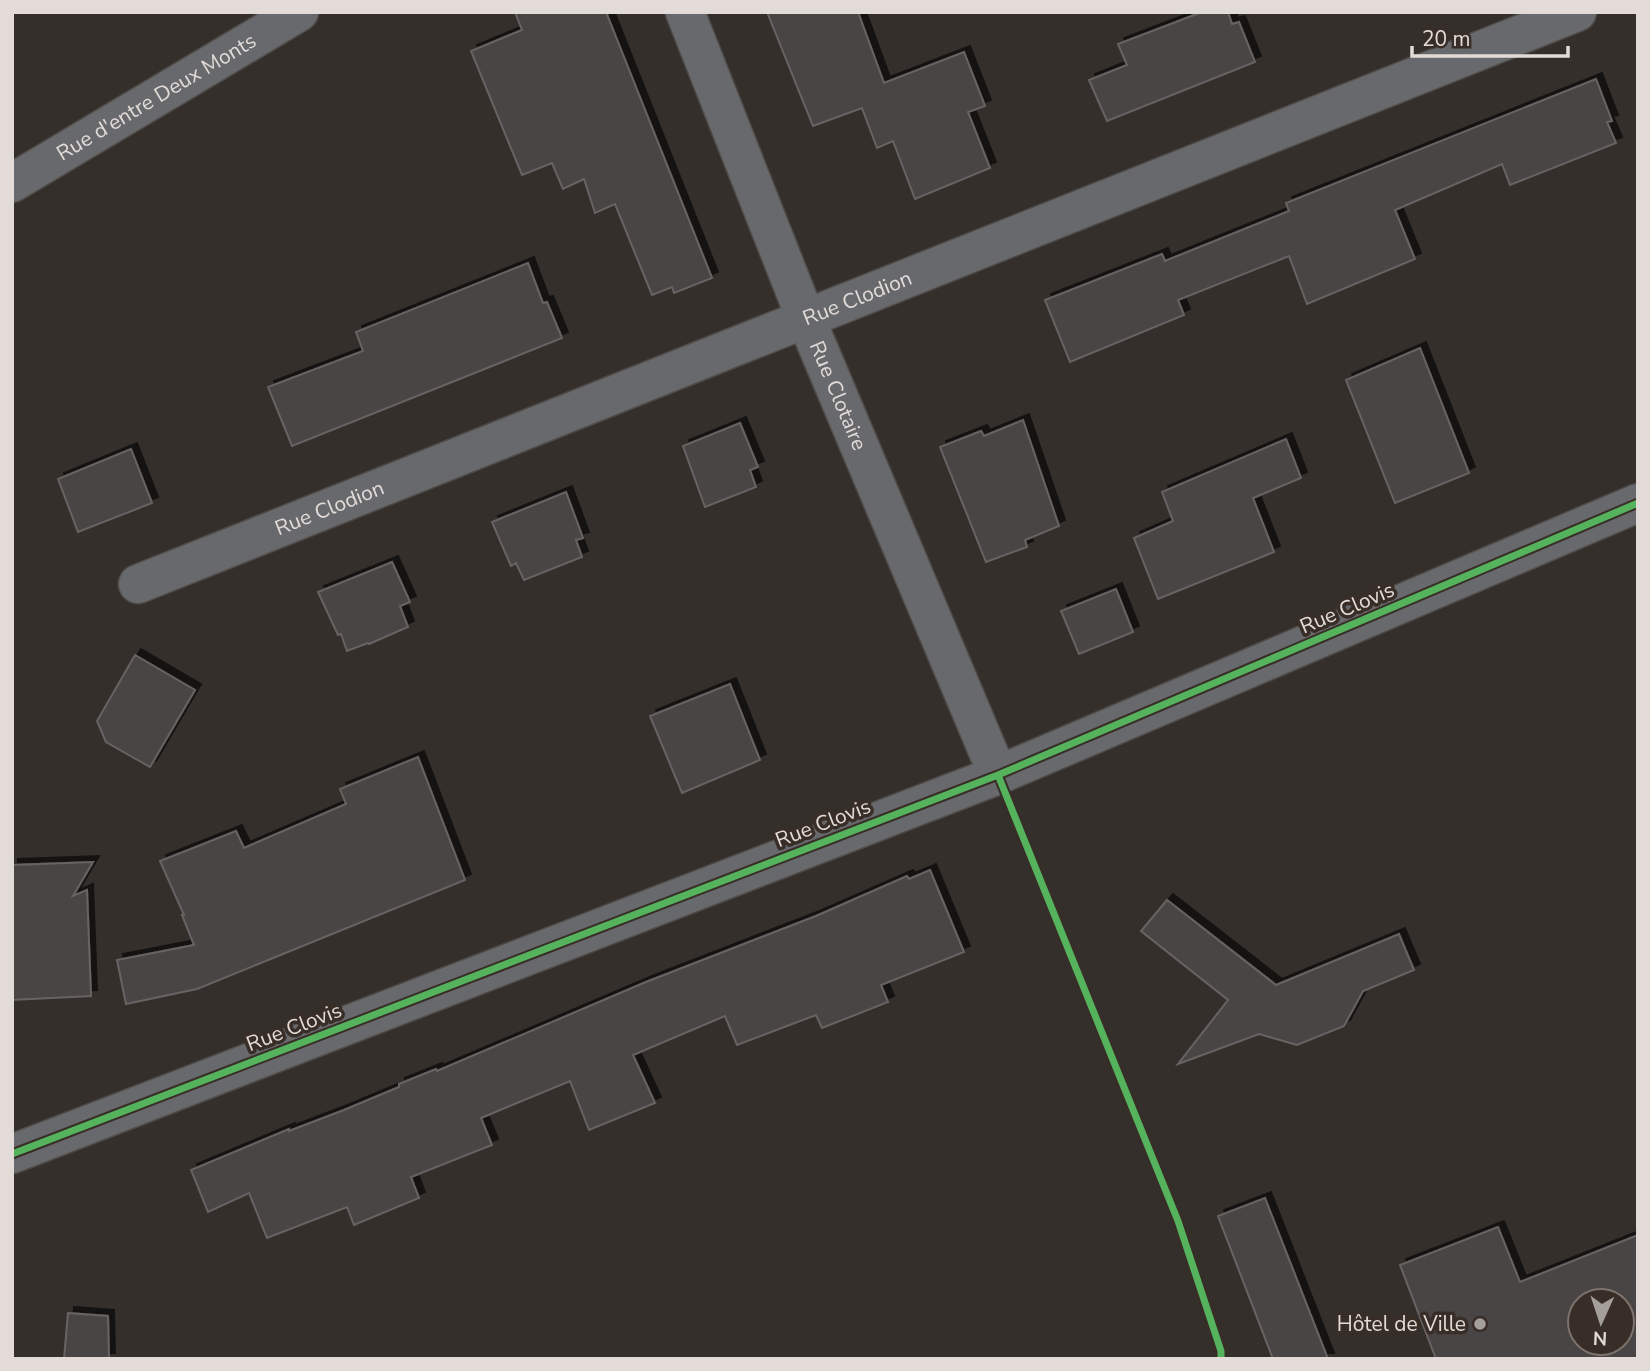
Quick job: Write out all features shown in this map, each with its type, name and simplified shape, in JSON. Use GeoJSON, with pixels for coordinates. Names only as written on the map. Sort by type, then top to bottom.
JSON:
{"type":"FeatureCollection","features":[{"type":"Feature","properties":{"kind":"street","name":"Rue d'entre Deux Monts"},"geometry":{"type":"LineString","coordinates":[[12,183],[299,12]]}},
{"type":"Feature","properties":{"kind":"street","name":"Rue Clotaire"},"geometry":{"type":"LineString","coordinates":[[685,12],[806,319],[998,775]]}},
{"type":"Feature","properties":{"kind":"street","name":"Rue Clodion"},"geometry":{"type":"LineString","coordinates":[[138,584],[1577,12]]}},
{"type":"Feature","properties":{"kind":"street","name":"Rue Clovis"},"geometry":{"type":"LineString","coordinates":[[13,1154],[998,775],[1638,503]]}},
{"type":"Feature","properties":{"kind":"street"},"geometry":{"type":"LineString","coordinates":[[12,1161],[13,1154]]}},
{"type":"Feature","properties":{"kind":"building"},"geometry":{"type":"Polygon","coordinates":[[[515,12],[606,12],[712,278],[674,293],[672,287],[652,295],[615,204],[595,213],[584,179],[563,189],[552,163],[522,175],[471,51],[522,30],[515,12]]]}},
{"type":"Feature","properties":{"kind":"building"},"geometry":{"type":"Polygon","coordinates":[[[767,12],[858,12],[884,83],[964,52],[985,106],[968,112],[990,168],[915,199],[893,141],[877,148],[862,108],[813,126],[767,12]]]}},
{"type":"Feature","properties":{"kind":"building"},"geometry":{"type":"Polygon","coordinates":[[[1202,12],[1228,12],[1232,24],[1239,22],[1255,62],[1107,121],[1089,80],[1127,65],[1118,44],[1202,12]]]}},
{"type":"Feature","properties":{"kind":"building"},"geometry":{"type":"Polygon","coordinates":[[[1596,79],[1612,121],[1607,122],[1616,143],[1510,185],[1502,164],[1395,210],[1415,259],[1307,304],[1289,256],[1178,300],[1184,315],[1070,362],[1045,300],[1162,254],[1165,261],[1289,211],[1286,203],[1596,79]]]}},
{"type":"Feature","properties":{"kind":"building"},"geometry":{"type":"Polygon","coordinates":[[[528,263],[543,303],[547,302],[562,338],[292,446],[268,387],[363,351],[356,332],[528,263]]]}},
{"type":"Feature","properties":{"kind":"building"},"geometry":{"type":"Polygon","coordinates":[[[1420,348],[1469,473],[1395,503],[1346,380],[1420,348]]]}},
{"type":"Feature","properties":{"kind":"building"},"geometry":{"type":"Polygon","coordinates":[[[1023,420],[1059,526],[1025,540],[1027,547],[986,562],[940,447],[981,431],[984,436],[1023,420]]]}},
{"type":"Feature","properties":{"kind":"building"},"geometry":{"type":"Polygon","coordinates":[[[740,423],[758,467],[750,470],[756,487],[705,507],[683,446],[740,423]]]}},
{"type":"Feature","properties":{"kind":"building"},"geometry":{"type":"Polygon","coordinates":[[[1286,439],[1301,478],[1253,498],[1274,552],[1158,599],[1134,538],[1173,521],[1162,492],[1286,439]]]}},
{"type":"Feature","properties":{"kind":"building"},"geometry":{"type":"Polygon","coordinates":[[[131,449],[152,503],[78,532],[58,479],[131,449]]]}},
{"type":"Feature","properties":{"kind":"building"},"geometry":{"type":"Polygon","coordinates":[[[566,492],[583,538],[576,540],[582,557],[524,580],[516,563],[511,566],[492,522],[566,492]]]}},
{"type":"Feature","properties":{"kind":"building"},"geometry":{"type":"Polygon","coordinates":[[[392,562],[410,602],[400,606],[408,627],[347,651],[341,634],[338,635],[318,592],[392,562]]]}},
{"type":"Feature","properties":{"kind":"building"},"geometry":{"type":"Polygon","coordinates":[[[1116,589],[1133,632],[1079,654],[1061,611],[1116,589]]]}},
{"type":"Feature","properties":{"kind":"building"},"geometry":{"type":"Polygon","coordinates":[[[135,655],[195,690],[150,767],[106,742],[97,721],[135,655]]]}},
{"type":"Feature","properties":{"kind":"building"},"geometry":{"type":"Polygon","coordinates":[[[730,684],[760,760],[682,793],[650,716],[730,684]]]}},
{"type":"Feature","properties":{"kind":"building"},"geometry":{"type":"Polygon","coordinates":[[[418,757],[465,880],[197,989],[126,1004],[117,960],[194,945],[160,861],[236,831],[244,848],[346,804],[340,789],[418,757]]]}},
{"type":"Feature","properties":{"kind":"building"},"geometry":{"type":"Polygon","coordinates":[[[93,862],[73,896],[87,890],[91,996],[12,1000],[12,865],[93,862]]]}},
{"type":"Feature","properties":{"kind":"building"},"geometry":{"type":"Polygon","coordinates":[[[930,870],[964,952],[881,985],[888,1002],[822,1028],[816,1015],[737,1045],[725,1016],[633,1055],[655,1103],[589,1130],[570,1081],[481,1118],[492,1145],[411,1177],[419,1198],[354,1225],[347,1207],[267,1238],[249,1193],[208,1212],[191,1170],[289,1129],[344,1110],[399,1087],[399,1084],[436,1069],[437,1071],[646,982],[816,916],[907,876],[909,879],[930,870]]]}},
{"type":"Feature","properties":{"kind":"building"},"geometry":{"type":"Polygon","coordinates":[[[1167,900],[1276,985],[1399,934],[1414,970],[1363,991],[1344,1026],[1297,1045],[1259,1034],[1178,1064],[1228,1000],[1141,931],[1167,900]]]}},
{"type":"Feature","properties":{"kind":"building"},"geometry":{"type":"Polygon","coordinates":[[[1265,1198],[1328,1359],[1273,1359],[1218,1216],[1265,1198]]]}},
{"type":"Feature","properties":{"kind":"building","name":"Hôtel de Ville"},"geometry":{"type":"Polygon","coordinates":[[[1498,1227],[1520,1282],[1638,1235],[1638,1359],[1436,1359],[1400,1265],[1498,1227]]]}},
{"type":"Feature","properties":{"kind":"building"},"geometry":{"type":"Polygon","coordinates":[[[68,1313],[108,1316],[109,1359],[64,1359],[68,1313]]]}},
{"type":"Feature","properties":{"kind":"cycle path"},"geometry":{"type":"LineString","coordinates":[[12,1154],[998,775],[1638,503]]}},
{"type":"Feature","properties":{"kind":"cycle path"},"geometry":{"type":"LineString","coordinates":[[998,775],[1178,1221],[1221,1351],[1221,1359]]}},
{"type":"Feature","properties":{"kind":"place","name":"Hôtel de Ville"},"geometry":{"type":"Point","coordinates":[1480,1324]}}]}
